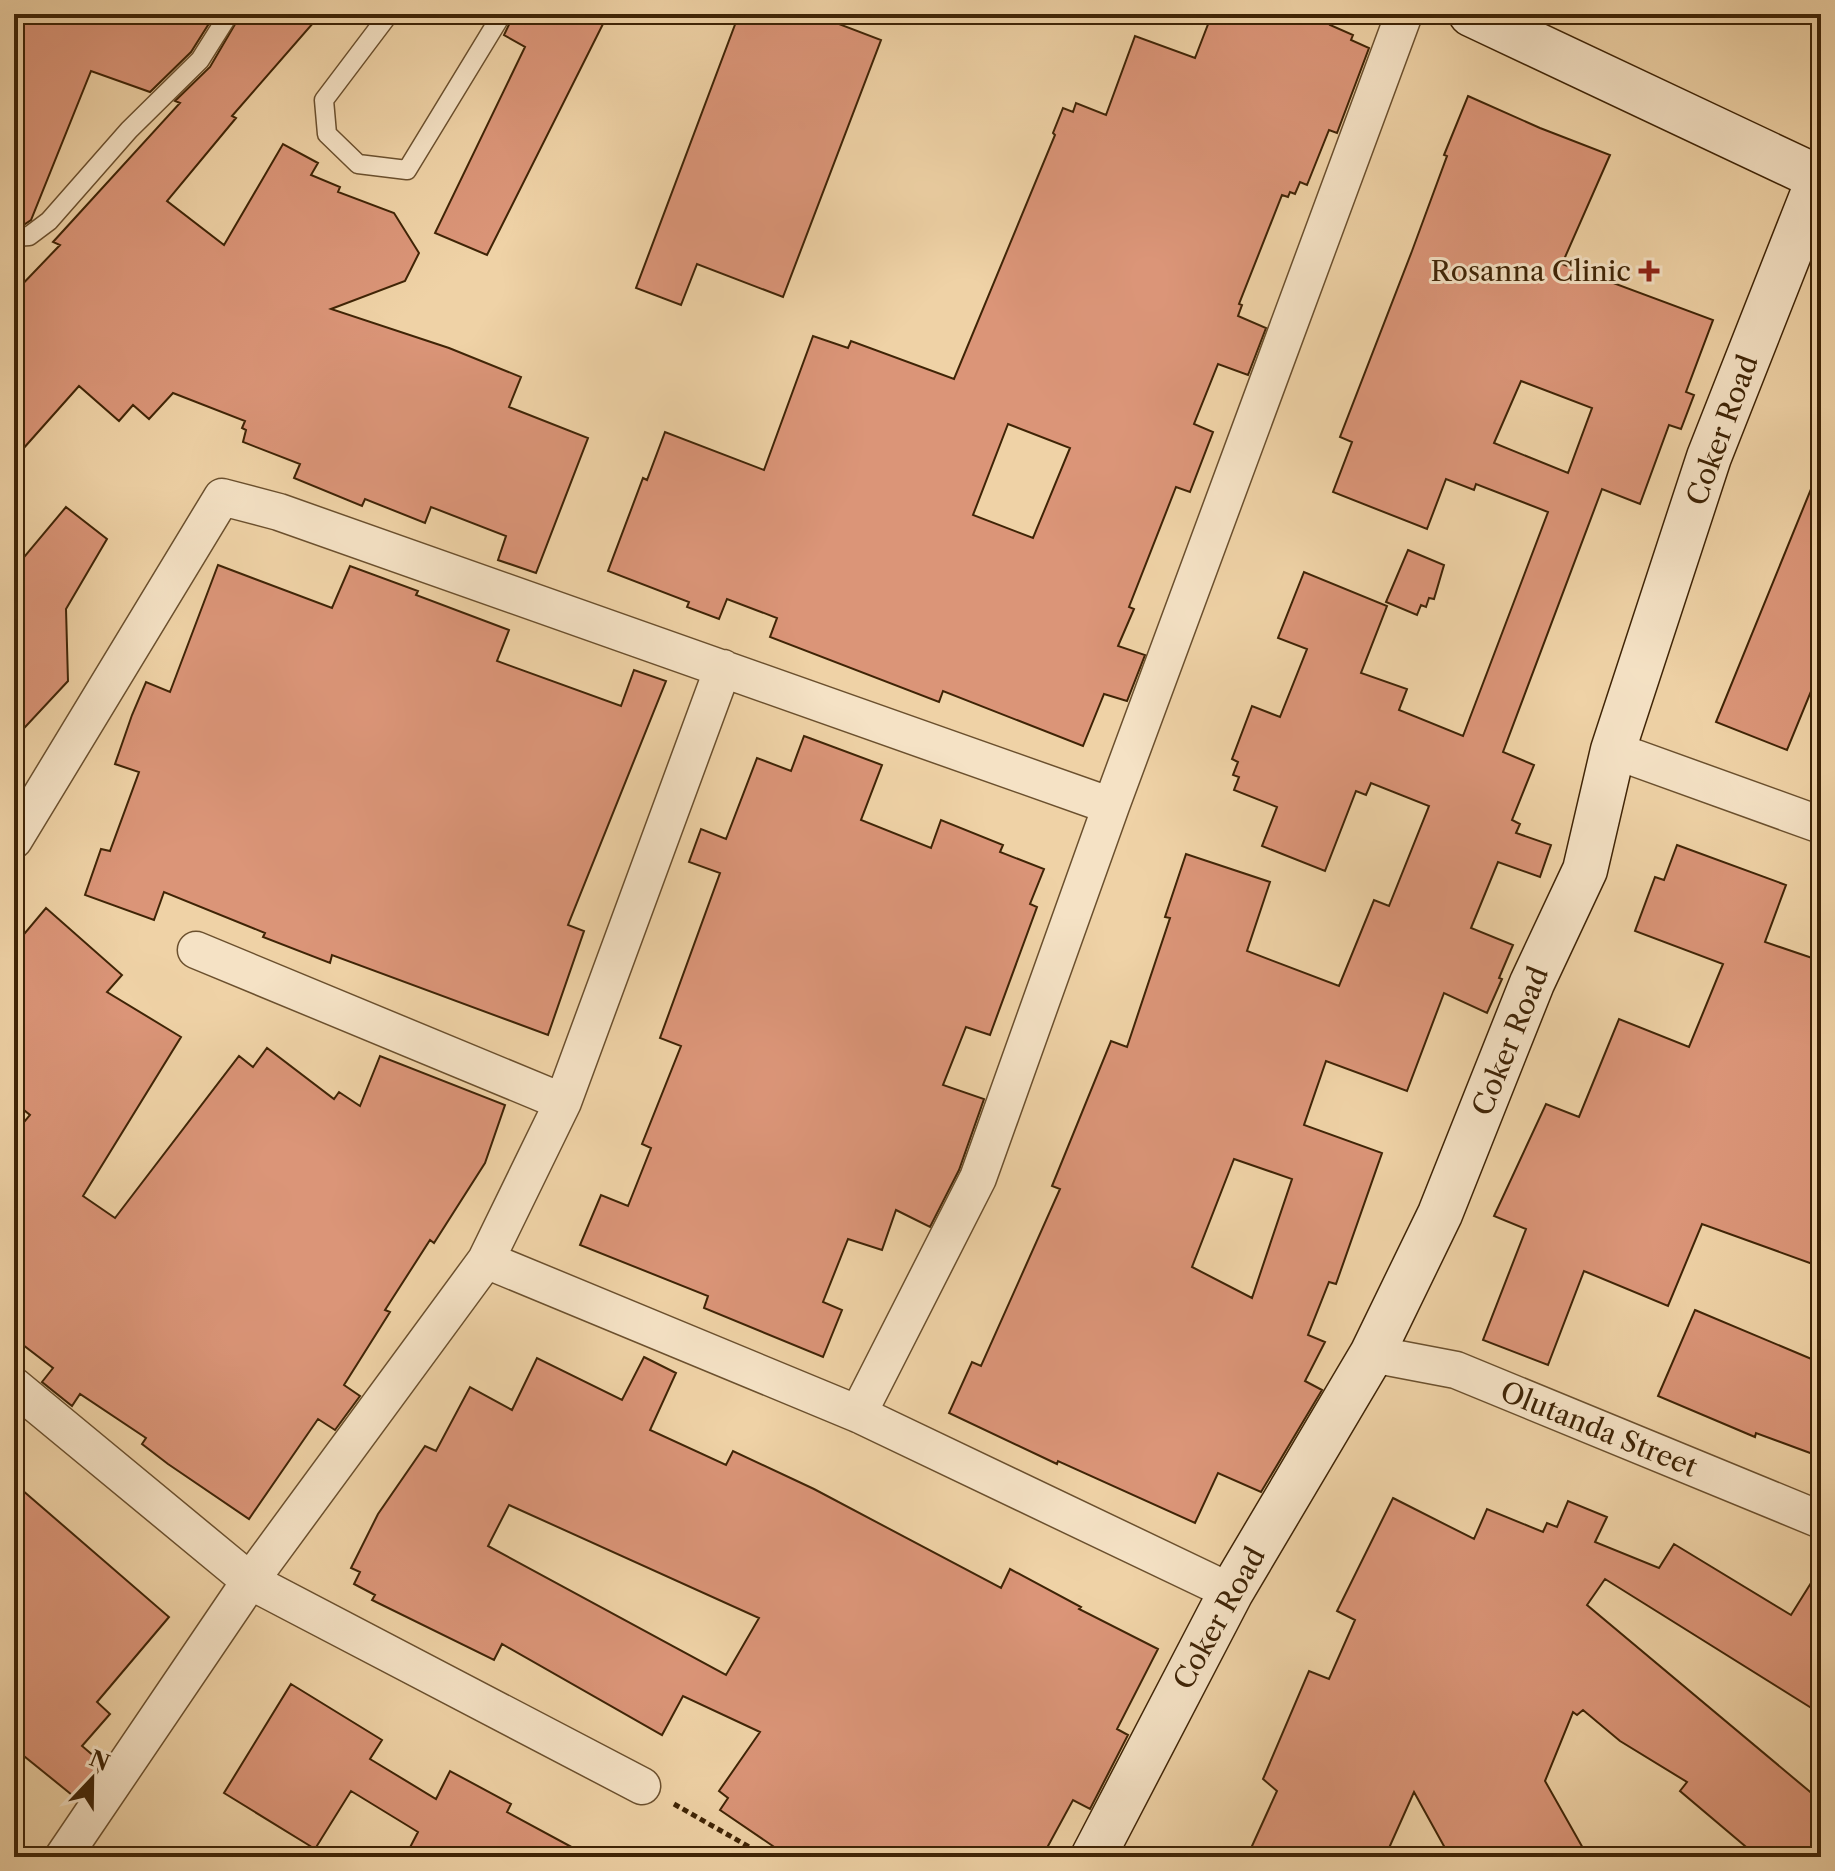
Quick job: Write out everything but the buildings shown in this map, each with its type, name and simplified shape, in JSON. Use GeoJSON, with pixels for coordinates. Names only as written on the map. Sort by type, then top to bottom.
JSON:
{"type":"FeatureCollection","features":[{"type":"Feature","properties":{"kind":"main road"},"geometry":{"type":"LineString","coordinates":[[1471,14],[1820,179]]}},
{"type":"Feature","properties":{"kind":"main road","name":"Coker Road"},"geometry":{"type":"LineString","coordinates":[[1093,1857],[1231,1592],[1372,1354],[1440,1214],[1532,983],[1585,870],[1613,750],[1709,457],[1820,179]]}},
{"type":"Feature","properties":{"kind":"street"},"geometry":{"type":"LineString","coordinates":[[858,1414],[978,1178],[1111,806],[1404,14]]}},
{"type":"Feature","properties":{"kind":"street"},"geometry":{"type":"LineString","coordinates":[[14,840],[222,497],[279,512],[1111,806]]}},
{"type":"Feature","properties":{"kind":"street"},"geometry":{"type":"LineString","coordinates":[[63,1857],[250,1581],[486,1260],[563,1102],[723,668]]}},
{"type":"Feature","properties":{"kind":"street"},"geometry":{"type":"LineString","coordinates":[[1613,750],[1821,825]]}},
{"type":"Feature","properties":{"kind":"street"},"geometry":{"type":"LineString","coordinates":[[196,950],[563,1102]]}},
{"type":"Feature","properties":{"kind":"street"},"geometry":{"type":"LineString","coordinates":[[486,1260],[858,1414],[1231,1592]]}},
{"type":"Feature","properties":{"kind":"street","name":"Olutanda Street"},"geometry":{"type":"LineString","coordinates":[[1372,1354],[1456,1370],[1821,1520]]}},
{"type":"Feature","properties":{"kind":"street"},"geometry":{"type":"LineString","coordinates":[[14,1386],[250,1581],[642,1786]]}},
{"type":"Feature","properties":{"kind":"lane"},"geometry":{"type":"LineString","coordinates":[[14,237],[29,236],[49,221],[129,130],[200,60],[229,14]]}},
{"type":"Feature","properties":{"kind":"lane"},"geometry":{"type":"LineString","coordinates":[[389,14],[324,100],[327,134],[358,164],[407,170],[502,14]]}},
{"type":"Feature","properties":{"kind":"path"},"geometry":{"type":"LineString","coordinates":[[642,1786],[767,1857]]}},
{"type":"Feature","properties":{"kind":"place","name":"Rosanna Clinic"},"geometry":{"type":"Point","coordinates":[1649,271]}}]}
